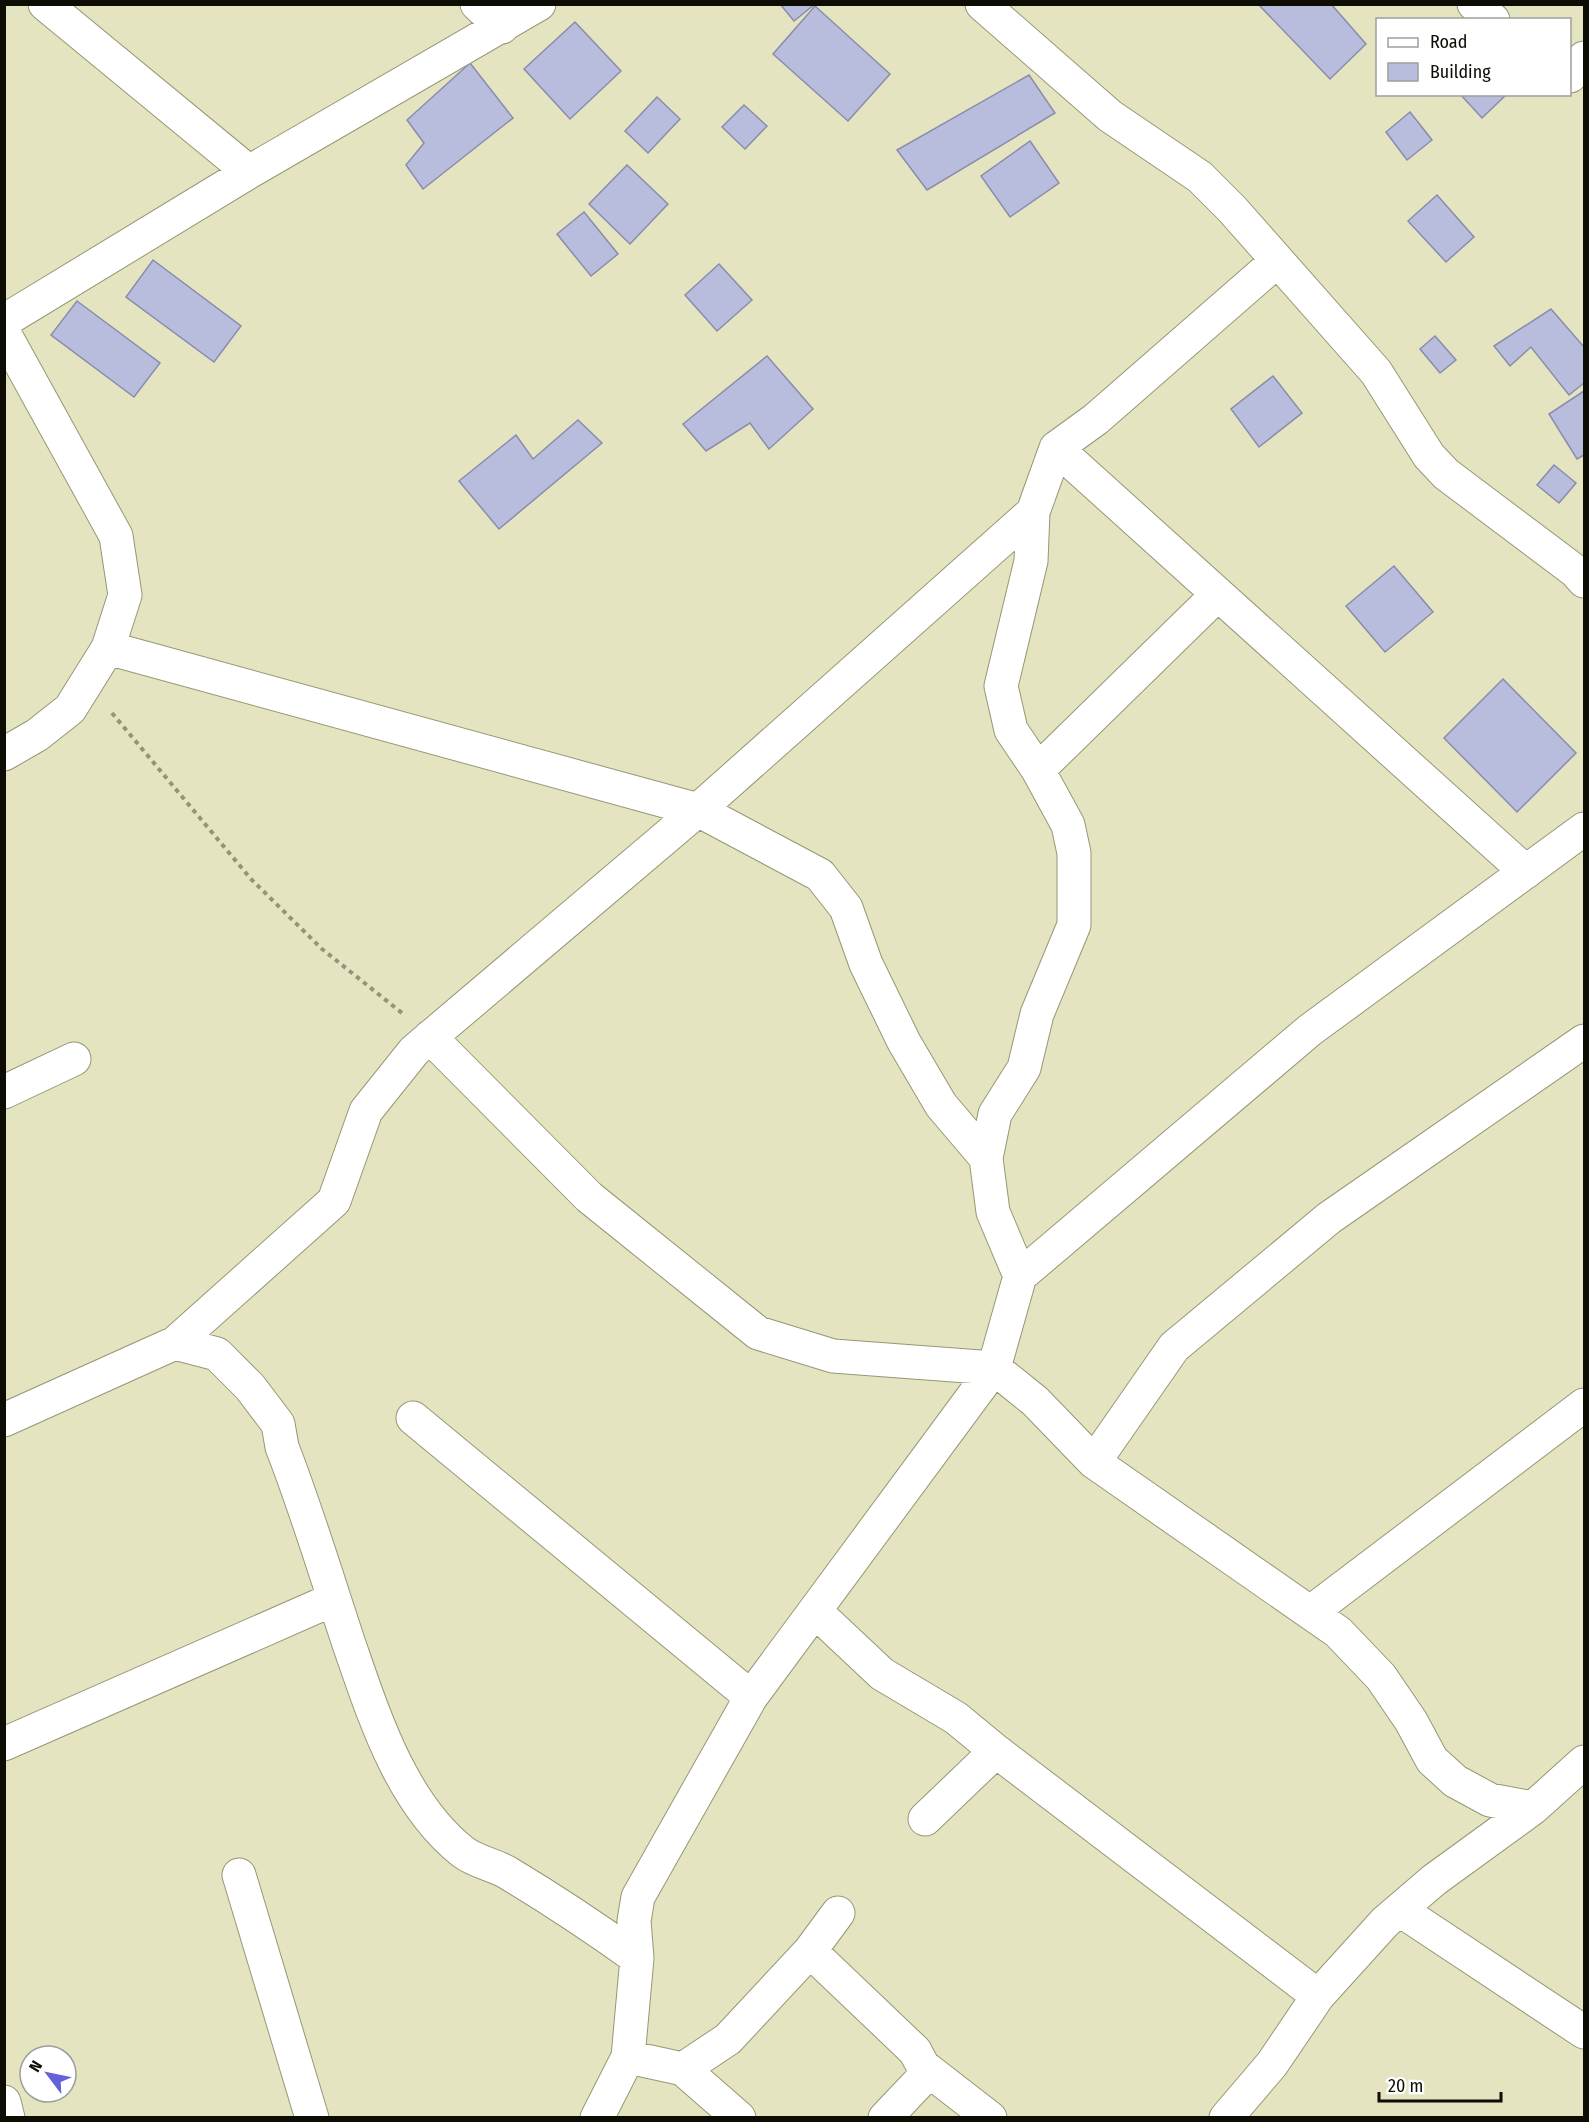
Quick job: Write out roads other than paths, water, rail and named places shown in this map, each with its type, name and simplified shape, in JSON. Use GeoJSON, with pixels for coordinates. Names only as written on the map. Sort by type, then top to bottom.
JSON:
{"type":"FeatureCollection","features":[{"type":"Feature","properties":{"kind":"street"},"geometry":{"type":"LineString","coordinates":[[45,4],[249,172]]}},
{"type":"Feature","properties":{"kind":"street"},"geometry":{"type":"LineString","coordinates":[[477,4],[502,27]]}},
{"type":"Feature","properties":{"kind":"street"},"geometry":{"type":"LineString","coordinates":[[4,321],[249,172],[539,4]]}},
{"type":"Feature","properties":{"kind":"street"},"geometry":{"type":"LineString","coordinates":[[982,4],[1110,116],[1200,177],[1376,372],[1429,456],[1441,468],[1575,571],[1584,581]]}},
{"type":"Feature","properties":{"kind":"street"},"geometry":{"type":"LineString","coordinates":[[1474,4],[1491,18]]}},
{"type":"Feature","properties":{"kind":"street"},"geometry":{"type":"LineString","coordinates":[[1571,74],[1584,58]]}},
{"type":"Feature","properties":{"kind":"street"},"geometry":{"type":"LineString","coordinates":[[1571,85],[1584,95]]}},
{"type":"Feature","properties":{"kind":"street"},"geometry":{"type":"LineString","coordinates":[[1020,1276],[993,1212],[986,1158],[995,1114],[1024,1068],[1037,1014],[1074,925],[1074,853],[1068,825],[1038,770],[1011,730],[1001,686],[1031,561],[1033,512],[1056,448],[1096,419],[1277,261]]}},
{"type":"Feature","properties":{"kind":"street"},"geometry":{"type":"LineString","coordinates":[[4,333],[116,536],[124,595],[108,648],[70,709],[37,735],[4,754]]}},
{"type":"Feature","properties":{"kind":"street"},"geometry":{"type":"LineString","coordinates":[[1056,448],[1526,872]]}},
{"type":"Feature","properties":{"kind":"street"},"geometry":{"type":"LineString","coordinates":[[4,1420],[175,1342],[334,1201],[366,1111],[414,1051],[698,810],[1033,512]]}},
{"type":"Feature","properties":{"kind":"street"},"geometry":{"type":"LineString","coordinates":[[1038,770],[1218,594]]}},
{"type":"Feature","properties":{"kind":"street"},"geometry":{"type":"LineString","coordinates":[[108,648],[698,810],[820,875],[846,908],[866,964],[904,1042],[941,1105],[986,1158]]}},
{"type":"Feature","properties":{"kind":"street"},"geometry":{"type":"LineString","coordinates":[[597,2118],[628,2057],[637,1958],[634,1921],[638,1897],[752,1697],[994,1368],[1020,1276],[1310,1030],[1584,829]]}},
{"type":"Feature","properties":{"kind":"street"},"geometry":{"type":"LineString","coordinates":[[430,1037],[589,1197],[758,1333],[833,1356],[994,1368],[1035,1401],[1095,1462],[1338,1632],[1382,1677],[1411,1721],[1432,1760],[1455,1781],[1490,1800],[1533,1808]]}},
{"type":"Feature","properties":{"kind":"street"},"geometry":{"type":"LineString","coordinates":[[1095,1462],[1174,1347],[1329,1218],[1584,1041]]}},
{"type":"Feature","properties":{"kind":"street"},"geometry":{"type":"LineString","coordinates":[[4,1092],[74,1059]]}},
{"type":"Feature","properties":{"kind":"street"},"geometry":{"type":"LineString","coordinates":[[175,1342],[217,1354],[250,1387],[278,1424],[282,1447],[368,1698],[402,1776],[441,1831],[465,1854],[499,1868],[569,1910],[637,1958]]}},
{"type":"Feature","properties":{"kind":"street"},"geometry":{"type":"LineString","coordinates":[[1311,1612],[1584,1405]]}},
{"type":"Feature","properties":{"kind":"street"},"geometry":{"type":"LineString","coordinates":[[413,1418],[752,1697]]}},
{"type":"Feature","properties":{"kind":"street"},"geometry":{"type":"LineString","coordinates":[[4,1744],[334,1599]]}},
{"type":"Feature","properties":{"kind":"street"},"geometry":{"type":"LineString","coordinates":[[816,1612],[882,1674],[956,1718],[996,1751],[1318,1996]]}},
{"type":"Feature","properties":{"kind":"street"},"geometry":{"type":"LineString","coordinates":[[925,1819],[996,1751]]}},
{"type":"Feature","properties":{"kind":"street"},"geometry":{"type":"LineString","coordinates":[[1226,2118],[1272,2064],[1318,1996],[1385,1923],[1434,1880],[1533,1808],[1584,1762]]}},
{"type":"Feature","properties":{"kind":"street"},"geometry":{"type":"LineString","coordinates":[[238,1875],[312,2118]]}},
{"type":"Feature","properties":{"kind":"street"},"geometry":{"type":"LineString","coordinates":[[1400,1910],[1584,2032]]}},
{"type":"Feature","properties":{"kind":"street"},"geometry":{"type":"LineString","coordinates":[[683,2069],[728,2039],[810,1951],[838,1913]]}},
{"type":"Feature","properties":{"kind":"street"},"geometry":{"type":"LineString","coordinates":[[810,1951],[915,2051],[923,2066],[990,2118]]}},
{"type":"Feature","properties":{"kind":"street"},"geometry":{"type":"LineString","coordinates":[[628,2057],[683,2069],[739,2118]]}},
{"type":"Feature","properties":{"kind":"street"},"geometry":{"type":"LineString","coordinates":[[885,2118],[923,2078],[923,2066]]}},
{"type":"Feature","properties":{"kind":"street"},"geometry":{"type":"LineString","coordinates":[[4,2102],[8,2118]]}}]}
